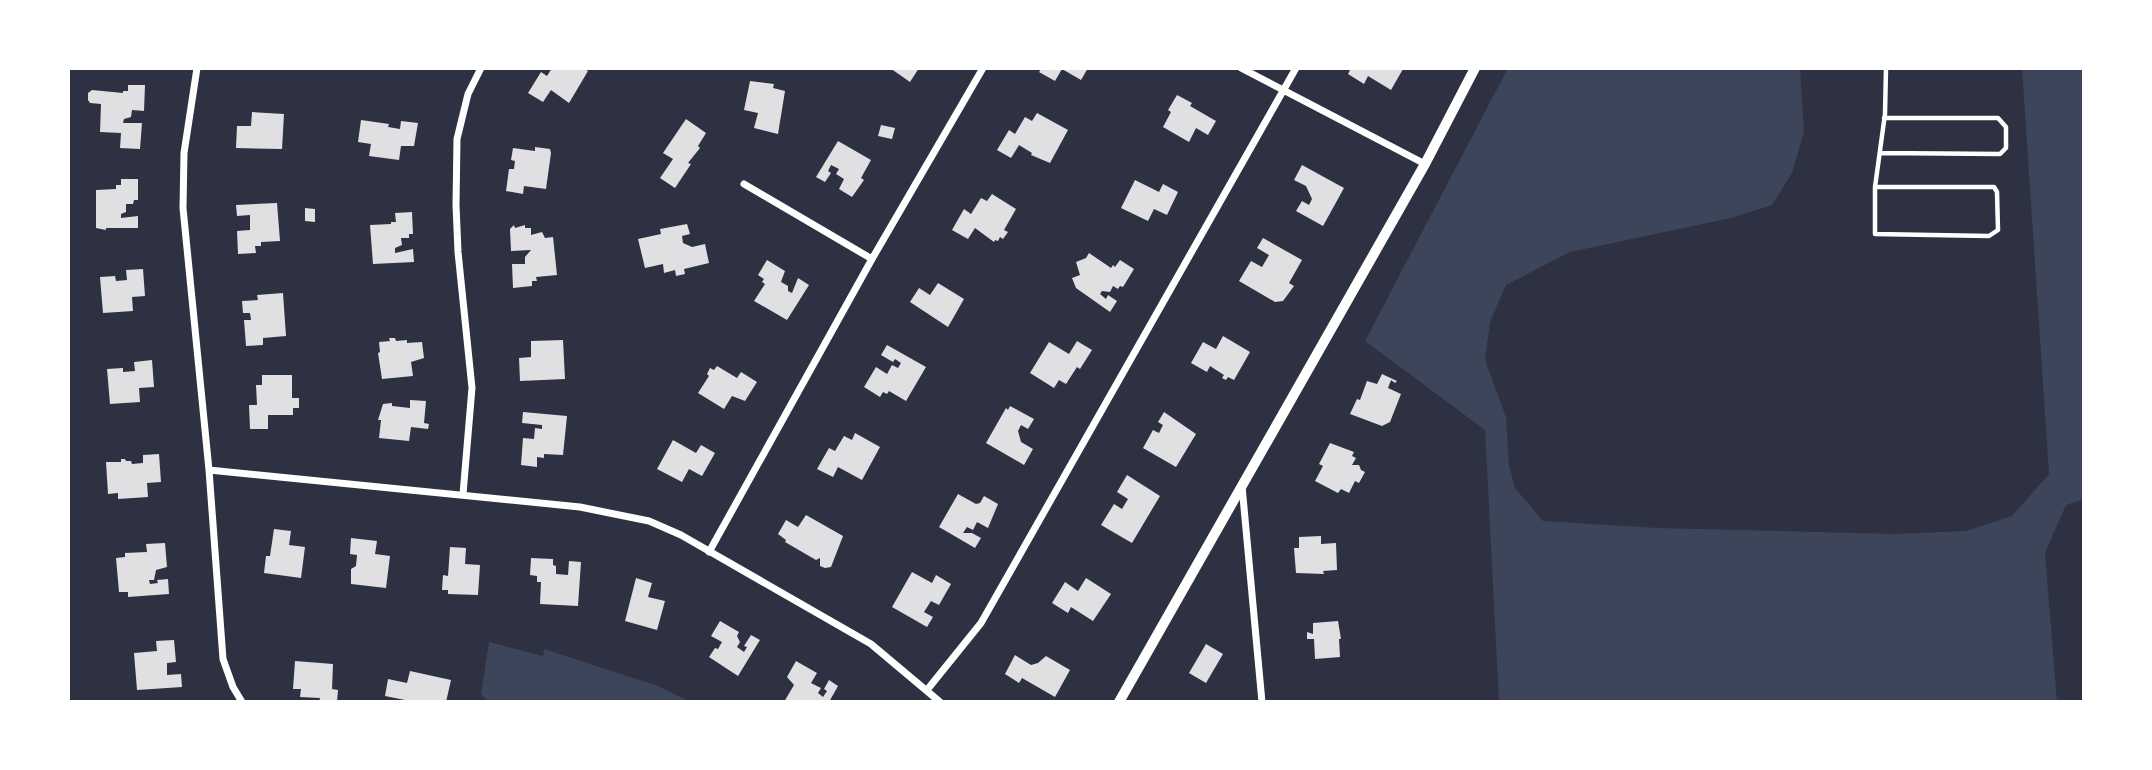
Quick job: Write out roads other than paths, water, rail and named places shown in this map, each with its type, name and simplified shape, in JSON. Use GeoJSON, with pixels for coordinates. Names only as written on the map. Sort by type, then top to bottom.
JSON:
{"type":"FeatureCollection","features":[{"type":"Feature","properties":{"kind":"street"},"geometry":{"type":"LineString","coordinates":[[197,68],[184,153],[183,208],[209,470],[223,659],[233,687],[242,702]]}},
{"type":"Feature","properties":{"kind":"street"},"geometry":{"type":"LineString","coordinates":[[463,494],[472,388],[458,251],[457,139],[468,94],[481,68]]}},
{"type":"Feature","properties":{"kind":"street"},"geometry":{"type":"LineString","coordinates":[[709,552],[872,259],[983,68]]}},
{"type":"Feature","properties":{"kind":"street"},"geometry":{"type":"LineString","coordinates":[[1241,68],[1425,164]]}},
{"type":"Feature","properties":{"kind":"street"},"geometry":{"type":"LineString","coordinates":[[927,690],[981,624],[1296,68]]}},
{"type":"Feature","properties":{"kind":"street"},"geometry":{"type":"LineString","coordinates":[[1119,702],[1425,164],[1475,68]]}},
{"type":"Feature","properties":{"kind":"street"},"geometry":{"type":"LineString","coordinates":[[744,184],[872,259]]}},
{"type":"Feature","properties":{"kind":"street"},"geometry":{"type":"LineString","coordinates":[[209,470],[463,494],[580,508],[649,521],[681,535],[871,644],[940,702]]}},
{"type":"Feature","properties":{"kind":"street"},"geometry":{"type":"LineString","coordinates":[[1242,484],[1262,702]]}},
{"type":"Feature","properties":{"kind":"lane"},"geometry":{"type":"LineString","coordinates":[[1875,187],[1994,187],[1997,192],[1998,230],[1989,236],[1878,236],[1874,232],[1875,187],[1884,118],[1886,68]]}},
{"type":"Feature","properties":{"kind":"lane"},"geometry":{"type":"LineString","coordinates":[[1880,153],[2000,154],[2007,148],[2006,127],[1998,118],[1884,118]]}}]}
